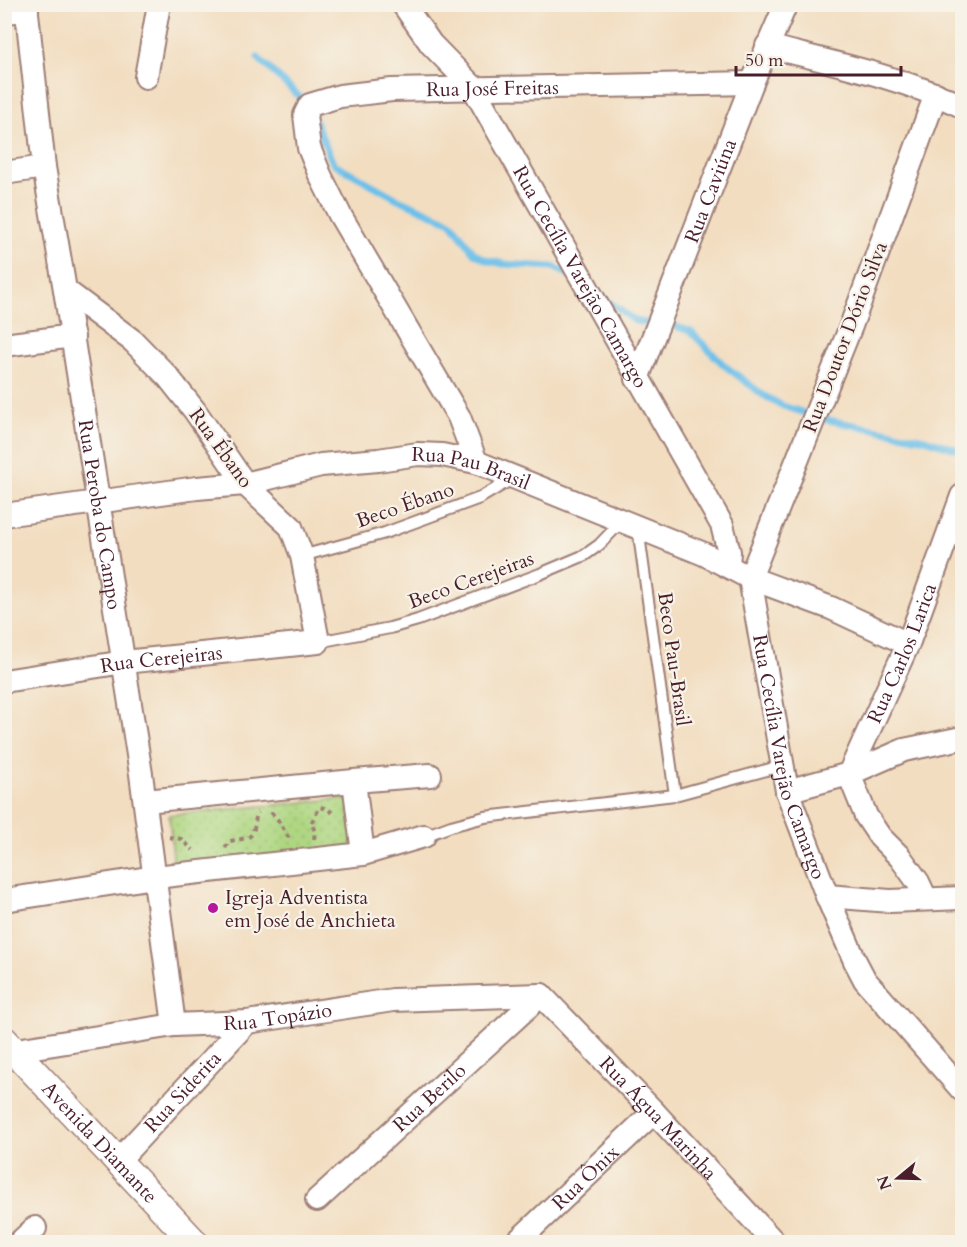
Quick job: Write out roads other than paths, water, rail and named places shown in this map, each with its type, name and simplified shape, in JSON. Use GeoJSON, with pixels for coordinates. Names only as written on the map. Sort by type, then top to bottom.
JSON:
{"type":"FeatureCollection","features":[{"type":"Feature","properties":{"kind":"street"},"geometry":{"type":"LineString","coordinates":[[146,77],[159,4]]}},
{"type":"Feature","properties":{"kind":"street","name":"Rua Cecília Varejão Camargo"},"geometry":{"type":"LineString","coordinates":[[403,4],[431,44],[473,87],[722,525],[729,552],[728,566]]}},
{"type":"Feature","properties":{"kind":"street","name":"Rua Caviúna"},"geometry":{"type":"LineString","coordinates":[[637,379],[752,83],[786,4]]}},
{"type":"Feature","properties":{"kind":"street","name":"Rua Peroba do Campo"},"geometry":{"type":"LineString","coordinates":[[19,9],[124,662],[151,839],[174,1025]]}},
{"type":"Feature","properties":{"kind":"street"},"geometry":{"type":"LineString","coordinates":[[767,46],[859,69],[936,94],[963,106]]}},
{"type":"Feature","properties":{"kind":"street","name":"Rua José Freitas"},"geometry":{"type":"LineString","coordinates":[[476,462],[459,417],[340,215],[320,175],[309,148],[305,114],[310,105],[340,96],[393,90],[752,83]]}},
{"type":"Feature","properties":{"kind":"street","name":"Rua Doutor Dório Silva"},"geometry":{"type":"LineString","coordinates":[[750,578],[850,326],[936,94]]}},
{"type":"Feature","properties":{"kind":"street"},"geometry":{"type":"LineString","coordinates":[[4,173],[44,167]]}},
{"type":"Feature","properties":{"kind":"street","name":"Rua Ébano"},"geometry":{"type":"LineString","coordinates":[[65,290],[133,341],[168,377],[195,411],[244,484],[291,527],[302,556],[318,642]]}},
{"type":"Feature","properties":{"kind":"street"},"geometry":{"type":"LineString","coordinates":[[4,345],[73,336]]}},
{"type":"Feature","properties":{"kind":"street","name":"Rua Pau Brasil"},"geometry":{"type":"LineString","coordinates":[[4,516],[197,488],[244,484],[321,465],[418,454],[441,455],[476,462],[705,554],[750,578],[831,608],[908,644]]}},
{"type":"Feature","properties":{"kind":"street","name":"Rua Carlos Larica"},"geometry":{"type":"LineString","coordinates":[[849,774],[908,644],[963,496]]}},
{"type":"Feature","properties":{"kind":"street","name":"Rua Cecília Varejão Camargo"},"geometry":{"type":"LineString","coordinates":[[750,578],[787,791],[826,896],[865,980],[963,1090]]}},
{"type":"Feature","properties":{"kind":"street","name":"Rua Cerejeiras"},"geometry":{"type":"LineString","coordinates":[[4,681],[124,662],[318,642]]}},
{"type":"Feature","properties":{"kind":"street"},"geometry":{"type":"LineString","coordinates":[[787,791],[849,774],[904,750],[963,738]]}},
{"type":"Feature","properties":{"kind":"street"},"geometry":{"type":"LineString","coordinates":[[849,774],[866,816],[880,837],[900,857],[918,882],[926,899]]}},
{"type":"Feature","properties":{"kind":"street"},"geometry":{"type":"LineString","coordinates":[[145,801],[430,775]]}},
{"type":"Feature","properties":{"kind":"street"},"geometry":{"type":"LineString","coordinates":[[354,781],[363,854]]}},
{"type":"Feature","properties":{"kind":"street"},"geometry":{"type":"LineString","coordinates":[[4,900],[155,877],[363,854],[424,836]]}},
{"type":"Feature","properties":{"kind":"street"},"geometry":{"type":"LineString","coordinates":[[826,896],[890,901],[963,898]]}},
{"type":"Feature","properties":{"kind":"street","name":"Rua Topázio"},"geometry":{"type":"LineString","coordinates":[[10,1045],[174,1025],[247,1022],[393,1000],[541,995]]}},
{"type":"Feature","properties":{"kind":"street","name":"Rua Água Marinha"},"geometry":{"type":"LineString","coordinates":[[541,995],[654,1112],[765,1239]]}},
{"type":"Feature","properties":{"kind":"street","name":"Rua Berilo"},"geometry":{"type":"LineString","coordinates":[[317,1200],[541,995]]}},
{"type":"Feature","properties":{"kind":"street","name":"Rua Siderita"},"geometry":{"type":"LineString","coordinates":[[117,1162],[247,1022]]}},
{"type":"Feature","properties":{"kind":"street","name":"Avenida Diamante"},"geometry":{"type":"LineString","coordinates":[[10,1045],[194,1242]]}},
{"type":"Feature","properties":{"kind":"street","name":"Rua Ônix"},"geometry":{"type":"LineString","coordinates":[[517,1242],[654,1112]]}},
{"type":"Feature","properties":{"kind":"lane","name":"Beco Ébano"},"geometry":{"type":"LineString","coordinates":[[302,556],[385,532],[480,498],[514,477]]}},
{"type":"Feature","properties":{"kind":"lane","name":"Beco Cerejeiras"},"geometry":{"type":"LineString","coordinates":[[318,642],[390,628],[417,620],[540,574],[585,555],[629,525]]}},
{"type":"Feature","properties":{"kind":"lane","name":"Beco Pau-Brasil"},"geometry":{"type":"LineString","coordinates":[[629,525],[675,795]]}},
{"type":"Feature","properties":{"kind":"lane"},"geometry":{"type":"LineString","coordinates":[[424,836],[485,817],[675,795],[782,766]]}},
{"type":"Feature","properties":{"kind":"waterway"},"geometry":{"type":"LineString","coordinates":[[258,58],[306,103]]}},
{"type":"Feature","properties":{"kind":"waterway"},"geometry":{"type":"LineString","coordinates":[[314,119],[333,163],[396,198],[451,222],[474,253],[487,260],[504,264],[553,267],[572,276]]}},
{"type":"Feature","properties":{"kind":"waterway"},"geometry":{"type":"LineString","coordinates":[[602,296],[635,321],[654,324]]}},
{"type":"Feature","properties":{"kind":"waterway"},"geometry":{"type":"LineString","coordinates":[[668,324],[690,331],[724,365],[763,395],[783,406],[808,414]]}},
{"type":"Feature","properties":{"kind":"waterway"},"geometry":{"type":"LineString","coordinates":[[823,419],[925,439],[962,451]]}},
{"type":"Feature","properties":{"kind":"place","name":"Igreja Adventista em José de Anchieta"},"geometry":{"type":"Point","coordinates":[213,908]}}]}
